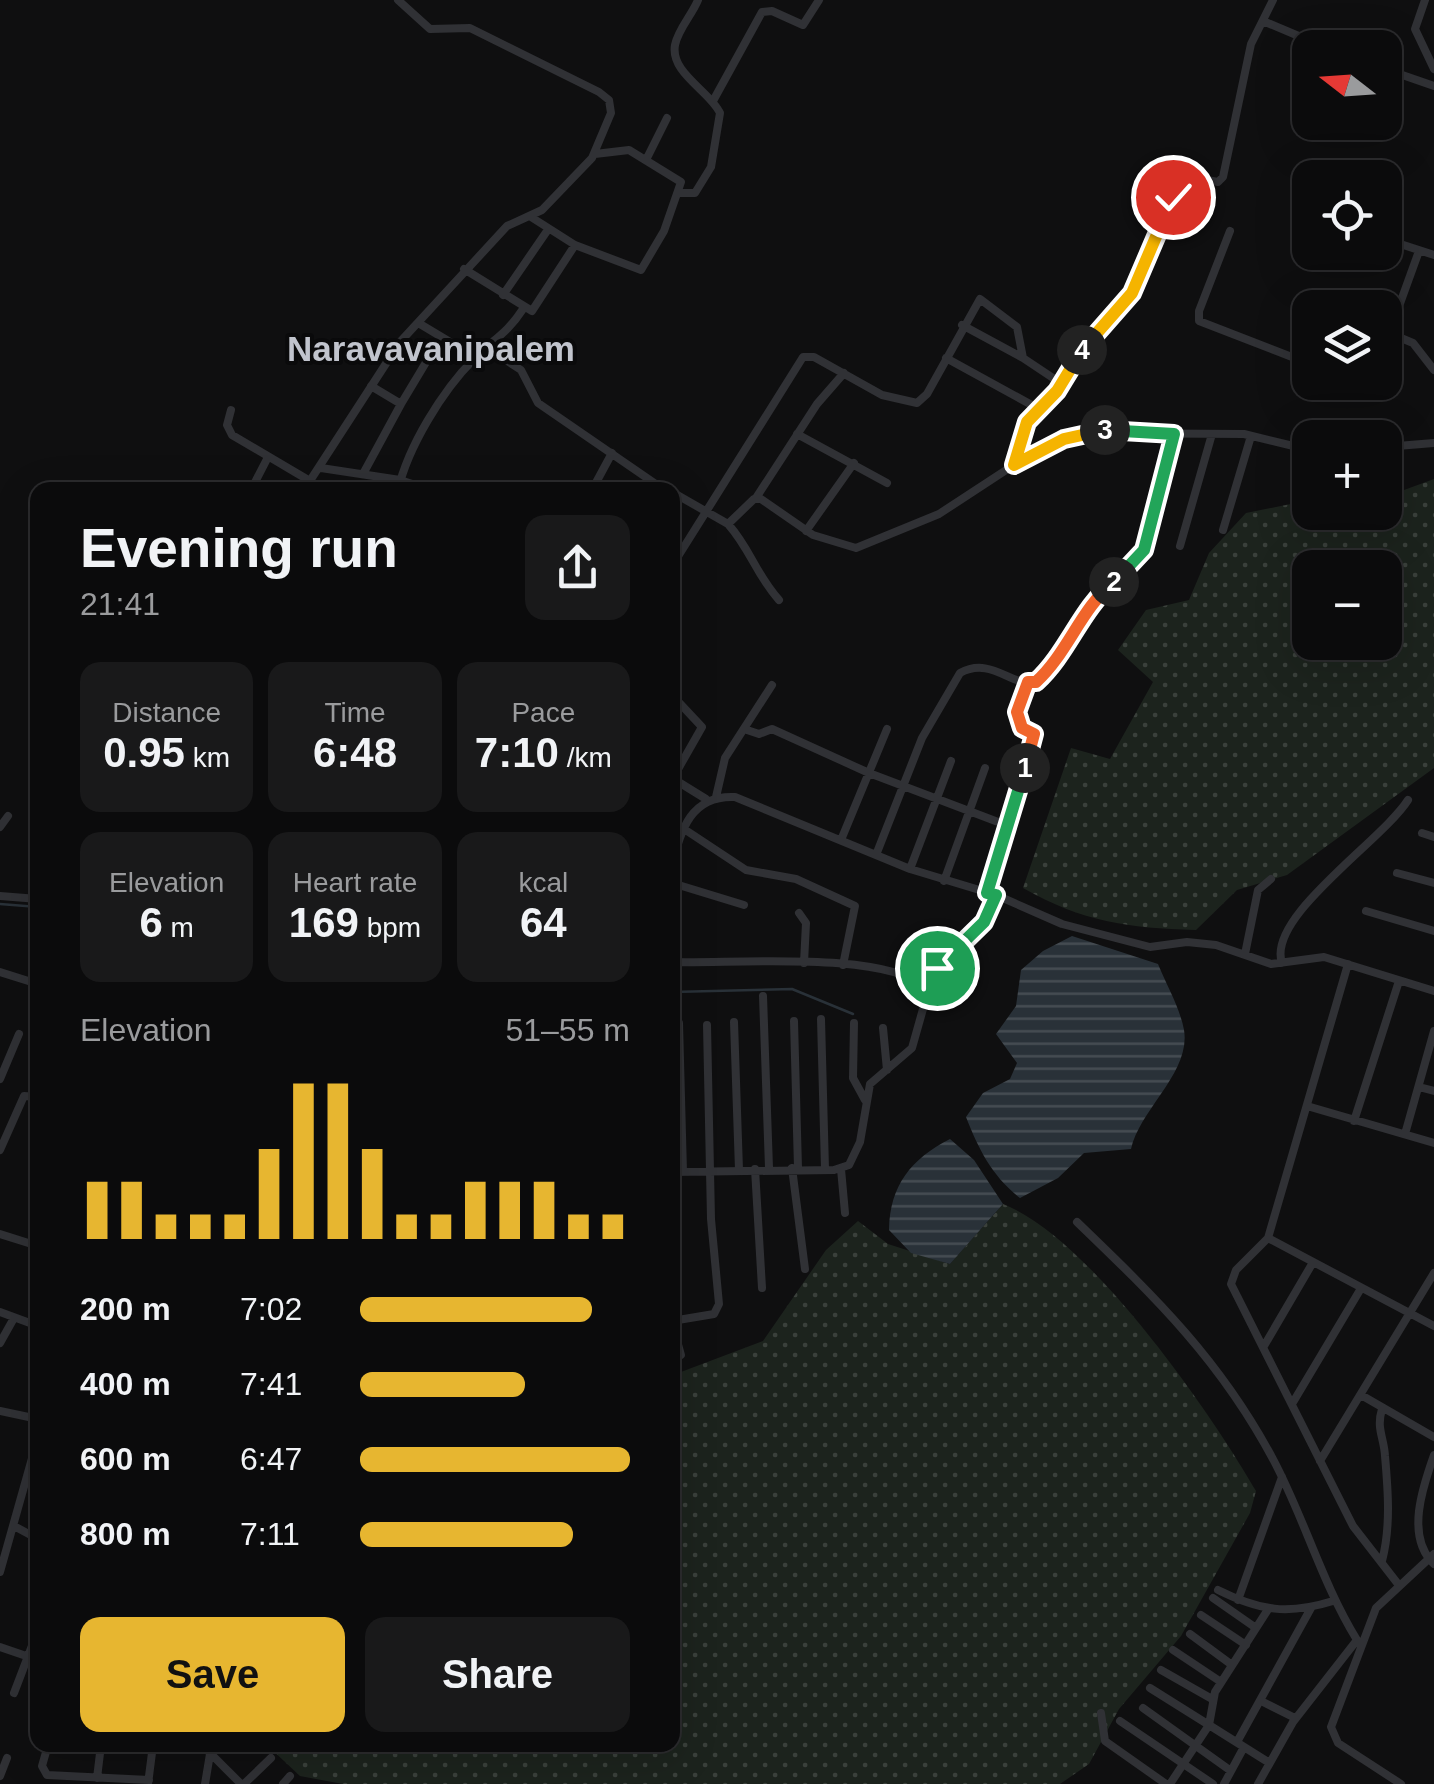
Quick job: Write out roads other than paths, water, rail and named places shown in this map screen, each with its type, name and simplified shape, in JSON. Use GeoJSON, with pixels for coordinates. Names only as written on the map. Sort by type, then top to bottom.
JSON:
{"type":"FeatureCollection","features":[{"type":"Feature","properties":{"kind":"street"},"geometry":{"type":"LineString","coordinates":[[231,410],[228,431],[310,481],[394,350],[464,268],[510,223],[531,217],[594,154],[610,113],[605,96],[474,30],[430,29],[398,0]]}},
{"type":"Feature","properties":{"kind":"street"},"geometry":{"type":"LineString","coordinates":[[680,193],[695,193],[711,167],[720,113],[713,100],[690,80],[674,47],[698,0]]}},
{"type":"Feature","properties":{"kind":"street"},"geometry":{"type":"LineString","coordinates":[[713,100],[762,12],[772,11],[802,25],[819,0]]}},
{"type":"Feature","properties":{"kind":"street"},"geometry":{"type":"LineString","coordinates":[[1014,465],[1024,427],[1062,384],[1090,339],[1128,298],[1166,207],[1184,182],[1190,177],[1218,182],[1223,177],[1251,44],[1273,0]]}},
{"type":"Feature","properties":{"kind":"street"},"geometry":{"type":"LineString","coordinates":[[1425,0],[1415,29],[1434,69]]}},
{"type":"Feature","properties":{"kind":"street"},"geometry":{"type":"LineString","coordinates":[[1263,21],[1292,33]]}},
{"type":"Feature","properties":{"kind":"street"},"geometry":{"type":"LineString","coordinates":[[1402,75],[1434,86]]}},
{"type":"Feature","properties":{"kind":"street"},"geometry":{"type":"LineString","coordinates":[[646,158],[667,118]]}},
{"type":"Feature","properties":{"kind":"street"},"geometry":{"type":"LineString","coordinates":[[531,217],[575,246],[641,270],[680,193],[680,180],[624,149],[594,154]]}},
{"type":"Feature","properties":{"kind":"street"},"geometry":{"type":"LineString","coordinates":[[503,296],[547,231]]}},
{"type":"Feature","properties":{"kind":"street"},"geometry":{"type":"LineString","coordinates":[[1230,231],[1199,311],[1200,321],[1292,357]]}},
{"type":"Feature","properties":{"kind":"street"},"geometry":{"type":"LineString","coordinates":[[1402,245],[1434,256]]}},
{"type":"Feature","properties":{"kind":"street"},"geometry":{"type":"LineString","coordinates":[[464,268],[523,308],[534,310],[575,246]]}},
{"type":"Feature","properties":{"kind":"street"},"geometry":{"type":"LineString","coordinates":[[1402,299],[1419,251]]}},
{"type":"Feature","properties":{"kind":"street"},"geometry":{"type":"LineString","coordinates":[[680,552],[799,360],[814,358],[882,395],[913,405],[927,394],[974,302],[983,300],[1017,327],[1024,358]]}},
{"type":"Feature","properties":{"kind":"street"},"geometry":{"type":"LineString","coordinates":[[401,482],[440,404],[476,357],[488,349],[523,308]]}},
{"type":"Feature","properties":{"kind":"street"},"geometry":{"type":"LineString","coordinates":[[420,324],[476,357]]}},
{"type":"Feature","properties":{"kind":"street"},"geometry":{"type":"LineString","coordinates":[[962,325],[1024,358],[1062,384]]}},
{"type":"Feature","properties":{"kind":"street"},"geometry":{"type":"LineString","coordinates":[[1402,338],[1413,343],[1434,370]]}},
{"type":"Feature","properties":{"kind":"street"},"geometry":{"type":"LineString","coordinates":[[488,349],[522,370],[538,403],[654,482]]}},
{"type":"Feature","properties":{"kind":"street"},"geometry":{"type":"LineString","coordinates":[[363,474],[431,354]]}},
{"type":"Feature","properties":{"kind":"street"},"geometry":{"type":"LineString","coordinates":[[946,358],[1039,410]]}},
{"type":"Feature","properties":{"kind":"street"},"geometry":{"type":"LineString","coordinates":[[728,524],[756,498],[797,434],[844,373]]}},
{"type":"Feature","properties":{"kind":"street"},"geometry":{"type":"LineString","coordinates":[[371,386],[401,404]]}},
{"type":"Feature","properties":{"kind":"street"},"geometry":{"type":"LineString","coordinates":[[756,498],[806,530],[847,547],[870,545],[939,514],[1048,445],[1086,433],[1252,436],[1292,446]]}},
{"type":"Feature","properties":{"kind":"street"},"geometry":{"type":"LineString","coordinates":[[797,434],[887,483]]}},
{"type":"Feature","properties":{"kind":"street"},"geometry":{"type":"LineString","coordinates":[[876,855],[922,738],[960,674],[988,668],[1036,682],[1055,664],[1096,598],[1140,557],[1151,532],[1174,434]]}},
{"type":"Feature","properties":{"kind":"street"},"geometry":{"type":"LineString","coordinates":[[1180,546],[1212,434]]}},
{"type":"Feature","properties":{"kind":"street"},"geometry":{"type":"LineString","coordinates":[[1223,530],[1252,436]]}},
{"type":"Feature","properties":{"kind":"street"},"geometry":{"type":"LineString","coordinates":[[1402,446],[1434,443]]}},
{"type":"Feature","properties":{"kind":"street"},"geometry":{"type":"LineString","coordinates":[[596,482],[612,454]]}},
{"type":"Feature","properties":{"kind":"street"},"geometry":{"type":"LineString","coordinates":[[255,482],[267,458]]}},
{"type":"Feature","properties":{"kind":"street"},"geometry":{"type":"LineString","coordinates":[[806,530],[854,463]]}},
{"type":"Feature","properties":{"kind":"street"},"geometry":{"type":"LineString","coordinates":[[321,468],[389,482]]}},
{"type":"Feature","properties":{"kind":"street"},"geometry":{"type":"LineString","coordinates":[[680,498],[728,524],[748,547],[756,574],[779,600]]}},
{"type":"Feature","properties":{"kind":"street"},"geometry":{"type":"LineString","coordinates":[[846,1214],[841,1169],[858,1148],[870,1084],[912,1048],[928,988],[942,962],[984,922],[1006,825],[1034,739],[1034,733],[1022,728],[1017,712],[1028,682]]}},
{"type":"Feature","properties":{"kind":"street"},"geometry":{"type":"LineString","coordinates":[[716,797],[725,758],[772,684]]}},
{"type":"Feature","properties":{"kind":"street"},"geometry":{"type":"LineString","coordinates":[[680,704],[702,727],[680,766]]}},
{"type":"Feature","properties":{"kind":"street"},"geometry":{"type":"LineString","coordinates":[[746,730],[759,734],[772,729],[870,774],[1006,825]]}},
{"type":"Feature","properties":{"kind":"street"},"geometry":{"type":"LineString","coordinates":[[841,840],[887,729]]}},
{"type":"Feature","properties":{"kind":"street"},"geometry":{"type":"LineString","coordinates":[[910,869],[950,762]]}},
{"type":"Feature","properties":{"kind":"street"},"geometry":{"type":"LineString","coordinates":[[944,881],[985,768]]}},
{"type":"Feature","properties":{"kind":"street"},"geometry":{"type":"LineString","coordinates":[[680,783],[706,800]]}},
{"type":"Feature","properties":{"kind":"street"},"geometry":{"type":"LineString","coordinates":[[680,841],[694,809],[706,800],[716,797],[752,802],[910,869],[991,894],[1062,924],[1146,946],[1198,942],[1270,964],[1317,956],[1434,990]]}},
{"type":"Feature","properties":{"kind":"street"},"geometry":{"type":"LineString","coordinates":[[1282,962],[1280,945],[1293,917],[1380,836],[1408,800]]}},
{"type":"Feature","properties":{"kind":"street"},"geometry":{"type":"LineString","coordinates":[[0,827],[8,816]]}},
{"type":"Feature","properties":{"kind":"street"},"geometry":{"type":"LineString","coordinates":[[684,828],[749,872],[796,879],[856,906],[843,965]]}},
{"type":"Feature","properties":{"kind":"street"},"geometry":{"type":"LineString","coordinates":[[1422,834],[1434,837]]}},
{"type":"Feature","properties":{"kind":"street"},"geometry":{"type":"LineString","coordinates":[[1398,873],[1434,883]]}},
{"type":"Feature","properties":{"kind":"street"},"geometry":{"type":"LineString","coordinates":[[1245,954],[1258,890],[1271,879]]}},
{"type":"Feature","properties":{"kind":"street"},"geometry":{"type":"LineString","coordinates":[[680,885],[744,905]]}},
{"type":"Feature","properties":{"kind":"street"},"geometry":{"type":"LineString","coordinates":[[0,896],[30,898]]}},
{"type":"Feature","properties":{"kind":"street"},"geometry":{"type":"LineString","coordinates":[[1366,911],[1434,931]]}},
{"type":"Feature","properties":{"kind":"street"},"geometry":{"type":"LineString","coordinates":[[799,913],[806,923],[804,963]]}},
{"type":"Feature","properties":{"kind":"street"},"geometry":{"type":"LineString","coordinates":[[680,962],[843,965],[900,972],[928,988]]}},
{"type":"Feature","properties":{"kind":"street"},"geometry":{"type":"LineString","coordinates":[[1348,964],[1268,1238],[1234,1273],[1231,1284],[1353,1526],[1398,1584]]}},
{"type":"Feature","properties":{"kind":"street"},"geometry":{"type":"LineString","coordinates":[[0,972],[30,981]]}},
{"type":"Feature","properties":{"kind":"street"},"geometry":{"type":"LineString","coordinates":[[1354,1122],[1399,981]]}},
{"type":"Feature","properties":{"kind":"street"},"geometry":{"type":"LineString","coordinates":[[762,996],[769,1168]]}},
{"type":"Feature","properties":{"kind":"street"},"geometry":{"type":"LineString","coordinates":[[821,1019],[825,1169]]}},
{"type":"Feature","properties":{"kind":"street"},"geometry":{"type":"LineString","coordinates":[[794,1021],[796,1168],[805,1269]]}},
{"type":"Feature","properties":{"kind":"street"},"geometry":{"type":"LineString","coordinates":[[734,1022],[739,1170]]}},
{"type":"Feature","properties":{"kind":"street"},"geometry":{"type":"LineString","coordinates":[[854,1023],[853,1078],[864,1100]]}},
{"type":"Feature","properties":{"kind":"street"},"geometry":{"type":"LineString","coordinates":[[680,1320],[714,1314],[718,1308],[707,1026]]}},
{"type":"Feature","properties":{"kind":"street"},"geometry":{"type":"LineString","coordinates":[[883,1028],[886,1070]]}},
{"type":"Feature","properties":{"kind":"street"},"geometry":{"type":"LineString","coordinates":[[1406,1134],[1434,1031]]}},
{"type":"Feature","properties":{"kind":"street"},"geometry":{"type":"LineString","coordinates":[[0,1079],[19,1034]]}},
{"type":"Feature","properties":{"kind":"street"},"geometry":{"type":"LineString","coordinates":[[1419,1087],[1434,1091]]}},
{"type":"Feature","properties":{"kind":"street"},"geometry":{"type":"LineString","coordinates":[[0,1150],[24,1096],[30,1096]]}},
{"type":"Feature","properties":{"kind":"street"},"geometry":{"type":"LineString","coordinates":[[1308,1106],[1434,1143]]}},
{"type":"Feature","properties":{"kind":"street"},"geometry":{"type":"LineString","coordinates":[[755,1169],[762,1288]]}},
{"type":"Feature","properties":{"kind":"street"},"geometry":{"type":"LineString","coordinates":[[680,1172],[841,1169]]}},
{"type":"Feature","properties":{"kind":"street"},"geometry":{"type":"LineString","coordinates":[[1077,1222],[1218,1368],[1282,1477],[1333,1601],[1357,1640]]}},
{"type":"Feature","properties":{"kind":"street"},"geometry":{"type":"LineString","coordinates":[[0,1234],[30,1243]]}},
{"type":"Feature","properties":{"kind":"street"},"geometry":{"type":"LineString","coordinates":[[1268,1238],[1434,1326]]}},
{"type":"Feature","properties":{"kind":"street"},"geometry":{"type":"LineString","coordinates":[[1264,1346],[1312,1264]]}},
{"type":"Feature","properties":{"kind":"street"},"geometry":{"type":"LineString","coordinates":[[1320,1461],[1434,1273]]}},
{"type":"Feature","properties":{"kind":"street"},"geometry":{"type":"LineString","coordinates":[[1292,1404],[1360,1290]]}},
{"type":"Feature","properties":{"kind":"street"},"geometry":{"type":"LineString","coordinates":[[0,1312],[30,1323]]}},
{"type":"Feature","properties":{"kind":"street"},"geometry":{"type":"LineString","coordinates":[[0,1343],[14,1318]]}},
{"type":"Feature","properties":{"kind":"street"},"geometry":{"type":"LineString","coordinates":[[1361,1396],[1434,1437]]}},
{"type":"Feature","properties":{"kind":"street"},"geometry":{"type":"LineString","coordinates":[[1382,1410],[1378,1426],[1385,1453],[1388,1526],[1382,1561]]}},
{"type":"Feature","properties":{"kind":"street"},"geometry":{"type":"LineString","coordinates":[[0,1411],[30,1417]]}},
{"type":"Feature","properties":{"kind":"street"},"geometry":{"type":"LineString","coordinates":[[1258,1784],[1296,1718],[1398,1584],[1432,1558],[1419,1504],[1434,1455]]}},
{"type":"Feature","properties":{"kind":"street"},"geometry":{"type":"LineString","coordinates":[[0,1572],[30,1467]]}},
{"type":"Feature","properties":{"kind":"street"},"geometry":{"type":"LineString","coordinates":[[1238,1600],[1282,1477]]}},
{"type":"Feature","properties":{"kind":"street"},"geometry":{"type":"LineString","coordinates":[[14,1526],[30,1535]]}},
{"type":"Feature","properties":{"kind":"street"},"geometry":{"type":"LineString","coordinates":[[1256,1628],[1215,1594],[1267,1611],[1311,1608],[1333,1601]]}},
{"type":"Feature","properties":{"kind":"street"},"geometry":{"type":"LineString","coordinates":[[1224,1784],[1261,1701],[1311,1608]]}},
{"type":"Feature","properties":{"kind":"street"},"geometry":{"type":"LineString","coordinates":[[1101,1713],[1106,1742],[1168,1784],[1208,1726],[1212,1700],[1221,1682],[1267,1611]]}},
{"type":"Feature","properties":{"kind":"street"},"geometry":{"type":"LineString","coordinates":[[1201,1615],[1246,1644]]}},
{"type":"Feature","properties":{"kind":"street"},"geometry":{"type":"LineString","coordinates":[[1367,1627],[1334,1713],[1332,1732],[1346,1749],[1401,1784]]}},
{"type":"Feature","properties":{"kind":"street"},"geometry":{"type":"LineString","coordinates":[[1190,1634],[1232,1665]]}},
{"type":"Feature","properties":{"kind":"street"},"geometry":{"type":"LineString","coordinates":[[0,1647],[30,1657]]}},
{"type":"Feature","properties":{"kind":"street"},"geometry":{"type":"LineString","coordinates":[[14,1693],[30,1649]]}},
{"type":"Feature","properties":{"kind":"street"},"geometry":{"type":"LineString","coordinates":[[1173,1650],[1221,1682]]}},
{"type":"Feature","properties":{"kind":"street"},"geometry":{"type":"LineString","coordinates":[[1161,1670],[1212,1700]]}},
{"type":"Feature","properties":{"kind":"street"},"geometry":{"type":"LineString","coordinates":[[1150,1688],[1268,1762]]}},
{"type":"Feature","properties":{"kind":"street"},"geometry":{"type":"LineString","coordinates":[[1261,1701],[1296,1718]]}},
{"type":"Feature","properties":{"kind":"street"},"geometry":{"type":"LineString","coordinates":[[1142,1708],[1231,1771]]}},
{"type":"Feature","properties":{"kind":"street"},"geometry":{"type":"LineString","coordinates":[[1120,1721],[1213,1784]]}},
{"type":"Feature","properties":{"kind":"street"},"geometry":{"type":"LineString","coordinates":[[38,1784],[45,1773],[42,1761],[45,1752]]}},
{"type":"Feature","properties":{"kind":"street"},"geometry":{"type":"LineString","coordinates":[[97,1778],[100,1752]]}},
{"type":"Feature","properties":{"kind":"street"},"geometry":{"type":"LineString","coordinates":[[45,1773],[149,1782],[152,1752]]}},
{"type":"Feature","properties":{"kind":"street"},"geometry":{"type":"LineString","coordinates":[[205,1784],[210,1754]]}},
{"type":"Feature","properties":{"kind":"street"},"geometry":{"type":"LineString","coordinates":[[210,1754],[243,1784],[271,1758]]}},
{"type":"Feature","properties":{"kind":"street"},"geometry":{"type":"LineString","coordinates":[[0,1776],[7,1758]]}},
{"type":"Feature","properties":{"kind":"street"},"geometry":{"type":"LineString","coordinates":[[283,1784],[290,1776]]}},
{"type":"Feature","properties":{"kind":"waterway"},"geometry":{"type":"LineString","coordinates":[[0,904],[30,906]]}},
{"type":"Feature","properties":{"kind":"waterway"},"geometry":{"type":"LineString","coordinates":[[680,992],[792,989],[853,1014]]}},
{"type":"Feature","properties":{"kind":"district","name":"Naravavanipalem"},"geometry":{"type":"Point","coordinates":[431,348]}}]}
